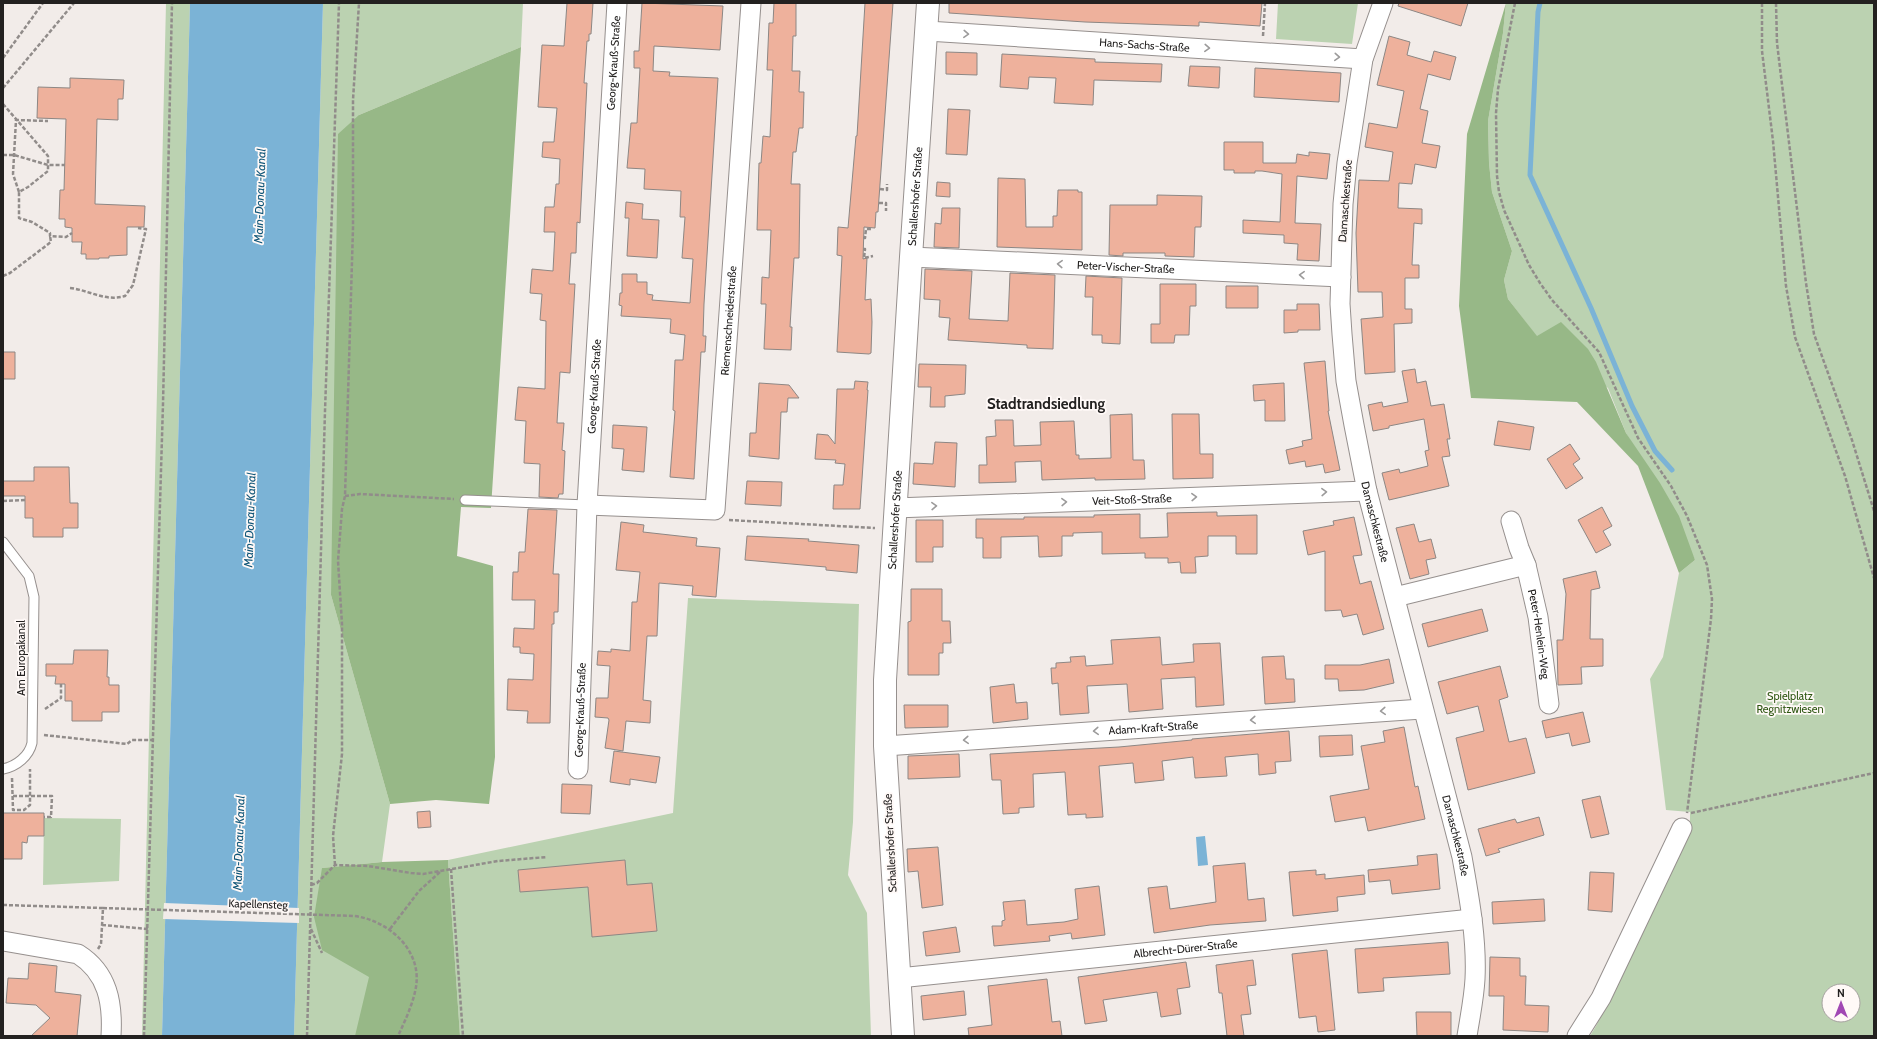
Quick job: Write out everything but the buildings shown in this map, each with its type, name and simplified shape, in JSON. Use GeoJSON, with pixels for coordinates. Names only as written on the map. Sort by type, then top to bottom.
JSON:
{"type":"FeatureCollection","features":[{"type":"Feature","properties":{"kind":"street","name":"Georg-Krauß-Straße"},"geometry":{"type":"LineString","coordinates":[[578,769],[587,505],[617,3]]}},
{"type":"Feature","properties":{"kind":"street","name":"Riemenschneiderstraße"},"geometry":{"type":"LineString","coordinates":[[587,505],[715,510],[751,3]]}},
{"type":"Feature","properties":{"kind":"street","name":"Schallershofer Straße"},"geometry":{"type":"LineString","coordinates":[[903,1036],[898,978],[885,746],[885,680],[928,3]]}},
{"type":"Feature","properties":{"kind":"street","name":"Damaschkestraße"},"geometry":{"type":"LineString","coordinates":[[1383,3],[1363,59],[1347,163],[1343,204],[1341,277],[1342,334],[1346,381],[1367,491],[1395,597],[1422,709],[1462,858],[1472,919],[1475,958],[1475,979],[1468,1036]]}},
{"type":"Feature","properties":{"kind":"street","name":"Hans-Sachs-Straße"},"geometry":{"type":"LineString","coordinates":[[927,31],[1363,59]]}},
{"type":"Feature","properties":{"kind":"street","name":"Peter-Vischer-Straße"},"geometry":{"type":"LineString","coordinates":[[911,257],[1341,277]]}},
{"type":"Feature","properties":{"kind":"street","name":"Veit-Stoß-Straße"},"geometry":{"type":"LineString","coordinates":[[895,508],[1367,491]]}},
{"type":"Feature","properties":{"kind":"street","name":"Peter-Henlein-Weg"},"geometry":{"type":"LineString","coordinates":[[1511,521],[1526,565],[1538,617],[1550,704]]}},
{"type":"Feature","properties":{"kind":"street"},"geometry":{"type":"LineString","coordinates":[[1395,597],[1526,565]]}},
{"type":"Feature","properties":{"kind":"street","name":"Adam-Kraft-Straße"},"geometry":{"type":"LineString","coordinates":[[885,746],[1422,709]]}},
{"type":"Feature","properties":{"kind":"street"},"geometry":{"type":"LineString","coordinates":[[1577,1036],[1601,998],[1682,828]]}},
{"type":"Feature","properties":{"kind":"street","name":"Albrecht-Dürer-Straße"},"geometry":{"type":"LineString","coordinates":[[898,978],[1472,919]]}},
{"type":"Feature","properties":{"kind":"street"},"geometry":{"type":"LineString","coordinates":[[3,941],[78,954],[86,960],[105,984],[111,1000],[111,1036]]}},
{"type":"Feature","properties":{"kind":"lane"},"geometry":{"type":"LineString","coordinates":[[465,500],[587,505]]}},
{"type":"Feature","properties":{"kind":"lane","name":"Am Europakanal"},"geometry":{"type":"LineString","coordinates":[[3,542],[29,576],[32,587],[33,734],[30,750]]}},
{"type":"Feature","properties":{"kind":"lane"},"geometry":{"type":"LineString","coordinates":[[3,769],[12,766],[30,750]]}},
{"type":"Feature","properties":{"kind":"path"},"geometry":{"type":"LineString","coordinates":[[3,58],[43,3]]}},
{"type":"Feature","properties":{"kind":"path"},"geometry":{"type":"LineString","coordinates":[[3,88],[74,3]]}},
{"type":"Feature","properties":{"kind":"path"},"geometry":{"type":"LineString","coordinates":[[144,1036],[163,411],[172,3]]}},
{"type":"Feature","properties":{"kind":"path"},"geometry":{"type":"LineString","coordinates":[[307,1036],[324,419],[339,3]]}},
{"type":"Feature","properties":{"kind":"path"},"geometry":{"type":"LineString","coordinates":[[311,885],[317,884],[335,865],[333,836],[342,754],[342,624],[338,561],[342,508],[345,496],[353,236],[353,100],[359,3]]}},
{"type":"Feature","properties":{"kind":"path"},"geometry":{"type":"LineString","coordinates":[[1262,52],[1265,3]]}},
{"type":"Feature","properties":{"kind":"path"},"geometry":{"type":"LineString","coordinates":[[1515,3],[1498,89],[1496,114],[1497,176],[1499,192],[1504,210],[1540,283],[1552,300],[1599,352],[1638,438],[1671,486],[1686,516],[1707,565],[1712,599],[1711,619],[1687,814],[1874,772]]}},
{"type":"Feature","properties":{"kind":"path"},"geometry":{"type":"LineString","coordinates":[[1762,3],[1762,51],[1773,141],[1786,286],[1795,337],[1845,476],[1874,578]]}},
{"type":"Feature","properties":{"kind":"path"},"geometry":{"type":"LineString","coordinates":[[1776,3],[1777,43],[1806,289],[1814,334],[1852,440],[1874,511]]}},
{"type":"Feature","properties":{"kind":"path"},"geometry":{"type":"LineString","coordinates":[[3,104],[48,156],[48,171],[20,192]]}},
{"type":"Feature","properties":{"kind":"path"},"geometry":{"type":"LineString","coordinates":[[16,120],[48,121]]}},
{"type":"Feature","properties":{"kind":"path"},"geometry":{"type":"LineString","coordinates":[[3,276],[10,273],[51,242],[50,233],[32,222],[19,218],[20,192],[13,174],[16,120]]}},
{"type":"Feature","properties":{"kind":"path"},"geometry":{"type":"LineString","coordinates":[[3,155],[14,155],[48,165],[65,165]]}},
{"type":"Feature","properties":{"kind":"path"},"geometry":{"type":"LineString","coordinates":[[880,189],[887,190],[887,184]]}},
{"type":"Feature","properties":{"kind":"path"},"geometry":{"type":"LineString","coordinates":[[879,203],[886,203],[886,211]]}},
{"type":"Feature","properties":{"kind":"path"},"geometry":{"type":"LineString","coordinates":[[70,288],[80,289],[99,297],[125,296],[133,285],[146,229],[138,228]]}},
{"type":"Feature","properties":{"kind":"path"},"geometry":{"type":"LineString","coordinates":[[863,238],[865,238],[866,229],[871,229]]}},
{"type":"Feature","properties":{"kind":"path"},"geometry":{"type":"LineString","coordinates":[[50,236],[66,237],[72,233]]}},
{"type":"Feature","properties":{"kind":"path"},"geometry":{"type":"LineString","coordinates":[[863,249],[865,249],[864,258],[873,256]]}},
{"type":"Feature","properties":{"kind":"path"},"geometry":{"type":"LineString","coordinates":[[345,496],[360,494],[465,500]]}},
{"type":"Feature","properties":{"kind":"path"},"geometry":{"type":"LineString","coordinates":[[3,501],[24,500]]}},
{"type":"Feature","properties":{"kind":"path"},"geometry":{"type":"LineString","coordinates":[[733,520],[876,528]]}},
{"type":"Feature","properties":{"kind":"path"},"geometry":{"type":"LineString","coordinates":[[33,718],[61,698],[61,684]]}},
{"type":"Feature","properties":{"kind":"path"},"geometry":{"type":"LineString","coordinates":[[33,734],[127,744],[132,740],[152,740]]}},
{"type":"Feature","properties":{"kind":"path"},"geometry":{"type":"LineString","coordinates":[[12,766],[12,810],[24,810],[30,805],[30,750]]}},
{"type":"Feature","properties":{"kind":"path"},"geometry":{"type":"LineString","coordinates":[[12,796],[52,796],[51,816],[44,816]]}},
{"type":"Feature","properties":{"kind":"path"},"geometry":{"type":"LineString","coordinates":[[335,865],[368,866],[423,874],[498,861],[547,858]]}},
{"type":"Feature","properties":{"kind":"path"},"geometry":{"type":"LineString","coordinates":[[451,869],[463,1036]]}},
{"type":"Feature","properties":{"kind":"path"},"geometry":{"type":"LineString","coordinates":[[390,929],[419,891],[441,871]]}},
{"type":"Feature","properties":{"kind":"path","name":"Kapellensteg"},"geometry":{"type":"LineString","coordinates":[[3,905],[356,916],[371,919],[390,929],[406,947],[414,962],[416,977],[413,998],[398,1036]]}},
{"type":"Feature","properties":{"kind":"path"},"geometry":{"type":"LineString","coordinates":[[102,931],[103,908]]}},
{"type":"Feature","properties":{"kind":"path"},"geometry":{"type":"LineString","coordinates":[[102,925],[148,929]]}},
{"type":"Feature","properties":{"kind":"path"},"geometry":{"type":"LineString","coordinates":[[310,926],[322,953]]}},
{"type":"Feature","properties":{"kind":"green space"},"geometry":{"type":"Polygon","coordinates":[[[166,3],[190,3],[162,1036],[142,1036],[166,3]]]}},
{"type":"Feature","properties":{"kind":"green space"},"geometry":{"type":"Polygon","coordinates":[[[323,3],[523,3],[521,47],[359,115],[331,595],[390,804],[382,862],[322,868],[378,973],[364,1036],[294,1036],[323,3]]]}},
{"type":"Feature","properties":{"kind":"green space"},"geometry":{"type":"Polygon","coordinates":[[[1278,3],[1358,3],[1352,44],[1276,39],[1278,3]]]}},
{"type":"Feature","properties":{"kind":"green space","name":"Spielplatz Regnitzwiesen"},"geometry":{"type":"Polygon","coordinates":[[[1506,3],[1874,3],[1874,1036],[1590,1036],[1684,844],[1690,821],[1690,812],[1666,810],[1650,679],[1663,657],[1679,573],[1695,560],[1626,433],[1608,388],[1537,337],[1508,299],[1504,280],[1512,251],[1492,192],[1489,163],[1488,121],[1503,33],[1506,3]]]}},
{"type":"Feature","properties":{"kind":"green space"},"geometry":{"type":"Polygon","coordinates":[[[1506,3],[1503,33],[1488,121],[1489,163],[1492,192],[1512,251],[1504,280],[1508,299],[1537,336],[1561,322],[1588,349],[1596,362],[1626,433],[1660,483],[1679,516],[1695,560],[1679,573],[1638,466],[1577,402],[1471,398],[1459,306],[1467,134],[1506,3]]]}},
{"type":"Feature","properties":{"kind":"green space"},"geometry":{"type":"Polygon","coordinates":[[[521,47],[491,508],[461,507],[457,556],[493,566],[495,757],[489,804],[436,800],[390,804],[331,595],[338,134],[359,115],[521,47]]]}},
{"type":"Feature","properties":{"kind":"green space"},"geometry":{"type":"Polygon","coordinates":[[[688,598],[859,604],[853,822],[848,875],[867,913],[871,1036],[460,1036],[448,860],[673,813],[688,598]]]}},
{"type":"Feature","properties":{"kind":"green space"},"geometry":{"type":"Polygon","coordinates":[[[44,818],[121,819],[119,881],[43,885],[44,818]]]}},
{"type":"Feature","properties":{"kind":"green space"},"geometry":{"type":"Polygon","coordinates":[[[448,860],[460,1036],[355,1036],[369,977],[322,950],[314,917],[322,868],[382,862],[448,860]]]}},
{"type":"Feature","properties":{"kind":"water","name":"Main-Donau-Kanal"},"geometry":{"type":"Polygon","coordinates":[[[190,3],[323,3],[294,1036],[162,1036],[190,3]]]}},
{"type":"Feature","properties":{"kind":"water"},"geometry":{"type":"Polygon","coordinates":[[[1205,836],[1208,865],[1198,866],[1196,837],[1205,836]]]}},
{"type":"Feature","properties":{"kind":"pier"},"geometry":{"type":"Polygon","coordinates":[[[164,903],[299,908],[299,923],[163,919],[164,903]]]}},
{"type":"Feature","properties":{"kind":"waterway"},"geometry":{"type":"LineString","coordinates":[[1540,3],[1538,12],[1530,175],[1591,308],[1632,406],[1655,451],[1672,470]]}},
{"type":"Feature","properties":{"kind":"district","name":"Stadtrandsiedlung"},"geometry":{"type":"Point","coordinates":[1046,404]}}]}
